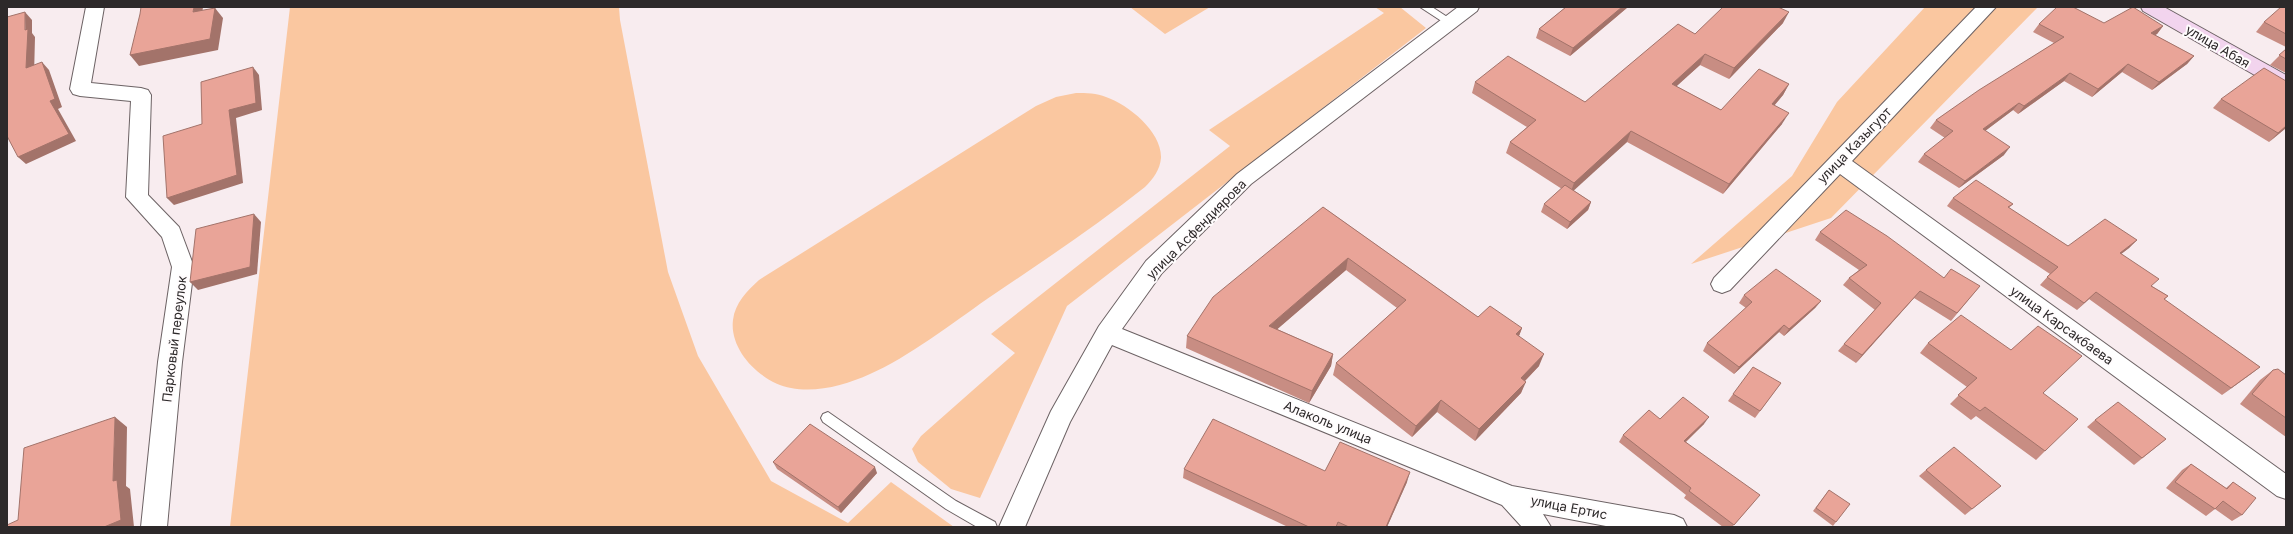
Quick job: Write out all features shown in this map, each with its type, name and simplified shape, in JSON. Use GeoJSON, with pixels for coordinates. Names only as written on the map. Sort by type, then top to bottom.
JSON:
{"type":"FeatureCollection","features":[{"type":"Feature","properties":{"kind":"street","name":"Парковый переулок"},"geometry":{"type":"LineString","coordinates":[[95,7],[80,89],[141,94],[137,197],[171,233],[183,267],[170,362],[154,527]]}},
{"type":"Feature","properties":{"kind":"street","name":"улица Асфендиярова"},"geometry":{"type":"LineString","coordinates":[[1012,527],[1060,418],[1107,333],[1154,267],[1244,179],[1470,7]]}},
{"type":"Feature","properties":{"kind":"street","name":"улица Казыгурт"},"geometry":{"type":"LineString","coordinates":[[1722,284],[1986,7]]}},
{"type":"Feature","properties":{"kind":"street","name":"улица Абая"},"geometry":{"type":"LineString","coordinates":[[2150,7],[2286,84]]}},
{"type":"Feature","properties":{"kind":"street","name":"улица Карсакбаева"},"geometry":{"type":"LineString","coordinates":[[1838,162],[2286,488]]}},
{"type":"Feature","properties":{"kind":"street","name":"Алаколь улица"},"geometry":{"type":"LineString","coordinates":[[1107,333],[1511,497],[1538,527]]}},
{"type":"Feature","properties":{"kind":"street","name":"улица Ертис"},"geometry":{"type":"LineString","coordinates":[[1511,497],[1674,527]]}},
{"type":"Feature","properties":{"kind":"lane"},"geometry":{"type":"LineString","coordinates":[[1425,7],[1450,22]]}},
{"type":"Feature","properties":{"kind":"lane"},"geometry":{"type":"LineString","coordinates":[[828,418],[951,505],[990,527]]}},
{"type":"Feature","properties":{"kind":"shaded area"},"geometry":{"type":"Polygon","coordinates":[[[290,7],[619,7],[620,20],[668,272],[698,356],[771,481],[848,523],[891,482],[954,527],[230,527],[290,7]]]}},
{"type":"Feature","properties":{"kind":"shaded area"},"geometry":{"type":"Polygon","coordinates":[[[1130,7],[1210,7],[1165,34],[1130,7]]]}},
{"type":"Feature","properties":{"kind":"shaded area"},"geometry":{"type":"Polygon","coordinates":[[[1375,7],[1400,7],[1426,28],[1067,306],[980,498],[951,489],[918,462],[912,449],[921,436],[1015,353],[991,334],[1230,146],[1209,130],[1384,13],[1375,7]]]}},
{"type":"Feature","properties":{"kind":"shaded area"},"geometry":{"type":"Polygon","coordinates":[[[1925,7],[2038,7],[1831,218],[1691,264],[1792,176],[1837,102],[1925,7]]]}},
{"type":"Feature","properties":{"kind":"shaded area"},"geometry":{"type":"Polygon","coordinates":[[[1076,93],[1099,95],[1115,101],[1134,113],[1150,129],[1160,148],[1161,158],[1156,174],[1145,187],[1087,231],[930,340],[899,359],[870,374],[841,385],[821,389],[801,389],[780,385],[769,380],[750,364],[736,343],[733,332],[733,320],[739,303],[746,293],[759,280],[1036,106],[1056,97],[1076,93]]]}},
{"type":"Feature","properties":{"kind":"building"},"geometry":{"type":"Polygon","coordinates":[[[141,7],[194,7],[193,12],[215,8],[210,39],[130,55],[141,7]]]}},
{"type":"Feature","properties":{"kind":"building"},"geometry":{"type":"Polygon","coordinates":[[[1566,7],[1622,7],[1573,48],[1539,29],[1566,7]]]}},
{"type":"Feature","properties":{"kind":"building"},"geometry":{"type":"Polygon","coordinates":[[[1723,7],[1778,7],[1789,12],[1734,68],[1705,54],[1672,84],[1721,110],[1759,69],[1789,84],[1772,104],[1789,113],[1729,184],[1631,131],[1574,183],[1510,142],[1536,120],[1475,82],[1508,56],[1585,102],[1678,24],[1695,34],[1723,7]]]}},
{"type":"Feature","properties":{"kind":"building"},"geometry":{"type":"Polygon","coordinates":[[[2057,7],[2073,7],[2104,23],[2133,7],[2163,26],[2151,33],[2194,56],[2159,82],[2128,64],[2098,89],[2070,73],[2024,106],[2019,103],[1983,129],[2010,147],[1965,181],[1924,154],[1953,131],[1936,120],[1979,90],[2064,37],[2039,24],[2057,7]]]}},
{"type":"Feature","properties":{"kind":"building"},"geometry":{"type":"Polygon","coordinates":[[[2281,7],[2286,7],[2286,34],[2264,22],[2281,7]]]}},
{"type":"Feature","properties":{"kind":"building"},"geometry":{"type":"Polygon","coordinates":[[[25,12],[25,30],[28,29],[26,68],[42,62],[55,99],[50,101],[69,134],[18,157],[7,136],[7,17],[25,12]]]}},
{"type":"Feature","properties":{"kind":"building"},"geometry":{"type":"Polygon","coordinates":[[[2286,49],[2286,59],[2279,55],[2286,49]]]}},
{"type":"Feature","properties":{"kind":"building"},"geometry":{"type":"Polygon","coordinates":[[[253,67],[256,103],[229,110],[237,175],[167,198],[163,136],[202,124],[201,82],[253,67]]]}},
{"type":"Feature","properties":{"kind":"building"},"geometry":{"type":"Polygon","coordinates":[[[2264,68],[2286,81],[2286,126],[2278,133],[2221,99],[2264,68]]]}},
{"type":"Feature","properties":{"kind":"building"},"geometry":{"type":"Polygon","coordinates":[[[1976,180],[2013,204],[2008,207],[2068,246],[2105,219],[2137,240],[2120,253],[2159,279],[2151,286],[2168,296],[2164,299],[2260,367],[2231,388],[2096,292],[2084,303],[2047,277],[2058,267],[1953,198],[1976,180]]]}},
{"type":"Feature","properties":{"kind":"building"},"geometry":{"type":"Polygon","coordinates":[[[1565,185],[1591,202],[1570,222],[1544,204],[1565,185]]]}},
{"type":"Feature","properties":{"kind":"building"},"geometry":{"type":"Polygon","coordinates":[[[1323,207],[1478,317],[1490,306],[1522,328],[1516,334],[1544,354],[1521,378],[1526,382],[1479,429],[1441,400],[1416,426],[1336,363],[1406,300],[1348,258],[1269,326],[1333,354],[1312,391],[1187,336],[1213,297],[1323,207]]]}},
{"type":"Feature","properties":{"kind":"building"},"geometry":{"type":"Polygon","coordinates":[[[1846,210],[1887,236],[1944,278],[1951,269],[1980,286],[1957,313],[1920,291],[1862,355],[1844,344],[1881,303],[1849,278],[1867,265],[1820,232],[1846,210]]]}},
{"type":"Feature","properties":{"kind":"building"},"geometry":{"type":"Polygon","coordinates":[[[254,214],[250,267],[190,282],[196,229],[254,214]]]}},
{"type":"Feature","properties":{"kind":"building"},"geometry":{"type":"Polygon","coordinates":[[[1776,269],[1821,301],[1789,329],[1784,325],[1739,367],[1707,343],[1752,302],[1744,295],[1776,269]]]}},
{"type":"Feature","properties":{"kind":"building"},"geometry":{"type":"Polygon","coordinates":[[[1961,315],[2011,350],[2038,326],[2082,356],[2043,393],[2078,419],[2045,451],[1985,407],[1980,411],[1958,395],[1977,378],[1928,343],[1961,315]]]}},
{"type":"Feature","properties":{"kind":"building"},"geometry":{"type":"Polygon","coordinates":[[[1753,367],[1781,383],[1760,411],[1733,394],[1753,367]]]}},
{"type":"Feature","properties":{"kind":"building"},"geometry":{"type":"Polygon","coordinates":[[[2278,369],[2286,375],[2286,418],[2252,394],[2273,370],[2278,369]]]}},
{"type":"Feature","properties":{"kind":"building"},"geometry":{"type":"Polygon","coordinates":[[[1683,397],[1709,417],[1684,441],[1760,495],[1734,525],[1689,491],[1691,488],[1623,435],[1649,410],[1660,419],[1683,397]]]}},
{"type":"Feature","properties":{"kind":"building"},"geometry":{"type":"Polygon","coordinates":[[[2118,402],[2166,439],[2142,458],[2095,420],[2118,402]]]}},
{"type":"Feature","properties":{"kind":"building"},"geometry":{"type":"Polygon","coordinates":[[[115,417],[113,481],[117,480],[121,520],[104,527],[7,527],[7,525],[18,520],[24,448],[115,417]]]}},
{"type":"Feature","properties":{"kind":"building"},"geometry":{"type":"Polygon","coordinates":[[[1213,419],[1325,471],[1340,442],[1410,472],[1386,527],[1349,527],[1338,522],[1336,527],[1309,527],[1184,469],[1213,419]]]}},
{"type":"Feature","properties":{"kind":"building"},"geometry":{"type":"Polygon","coordinates":[[[810,424],[875,467],[838,507],[773,462],[810,424]]]}},
{"type":"Feature","properties":{"kind":"building"},"geometry":{"type":"Polygon","coordinates":[[[1954,447],[2001,486],[1972,509],[1926,470],[1954,447]]]}},
{"type":"Feature","properties":{"kind":"building"},"geometry":{"type":"Polygon","coordinates":[[[2191,464],[2227,489],[2233,482],[2256,498],[2242,515],[2223,501],[2215,509],[2175,482],[2191,464]]]}},
{"type":"Feature","properties":{"kind":"building"},"geometry":{"type":"Polygon","coordinates":[[[1829,490],[1850,504],[1836,522],[1816,508],[1829,490]]]}}]}
